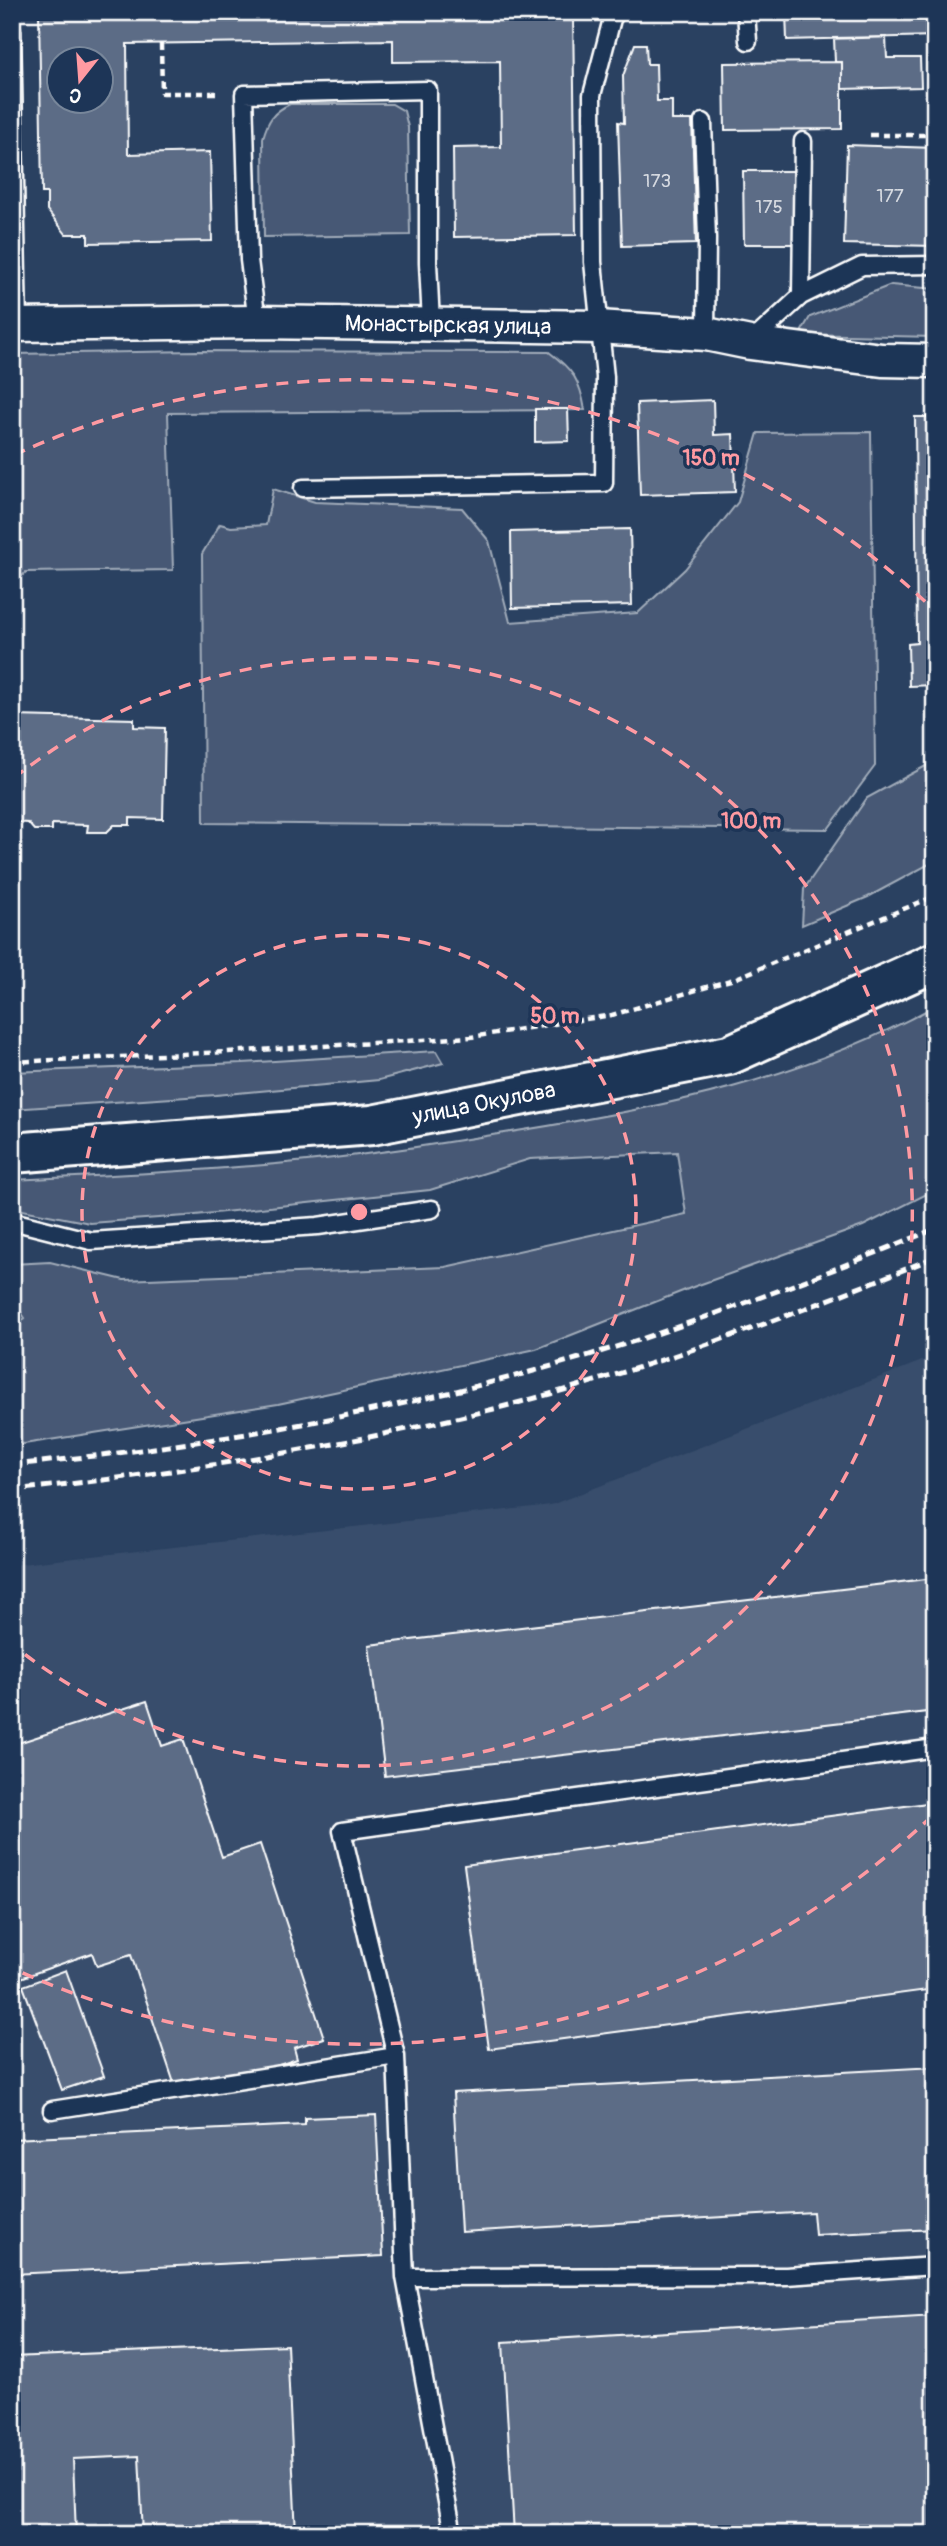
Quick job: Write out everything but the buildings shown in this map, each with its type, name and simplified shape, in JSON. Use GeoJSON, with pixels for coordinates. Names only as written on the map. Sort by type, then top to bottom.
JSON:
{"type":"FeatureCollection","features":[{"type":"Feature","properties":{"kind":"main road","name":"улица Окулова"},"geometry":{"type":"LineString","coordinates":[[12,1153],[372,1125],[729,1055],[935,962]]}},
{"type":"Feature","properties":{"kind":"street","name":"Монастырская улица"},"geometry":{"type":"LineString","coordinates":[[15,325],[257,322],[598,327],[706,334],[750,343],[882,360],[935,362]]}},
{"type":"Feature","properties":{"kind":"lane"},"geometry":{"type":"LineString","coordinates":[[303,488],[604,483],[605,377],[593,262],[592,95],[612,19],[617,12]]}},
{"type":"Feature","properties":{"kind":"lane"},"geometry":{"type":"LineString","coordinates":[[746,12],[748,41]]}},
{"type":"Feature","properties":{"kind":"lane"},"geometry":{"type":"LineString","coordinates":[[12,31],[15,325]]}},
{"type":"Feature","properties":{"kind":"lane"},"geometry":{"type":"LineString","coordinates":[[257,322],[249,260],[244,94],[428,90],[428,263],[431,323]]}},
{"type":"Feature","properties":{"kind":"lane"},"geometry":{"type":"LineString","coordinates":[[703,122],[707,239],[706,334]]}},
{"type":"Feature","properties":{"kind":"lane"},"geometry":{"type":"LineString","coordinates":[[802,296],[803,141]]}},
{"type":"Feature","properties":{"kind":"lane"},"geometry":{"type":"LineString","coordinates":[[750,343],[802,296],[862,267],[935,265]]}},
{"type":"Feature","properties":{"kind":"lane"},"geometry":{"type":"LineString","coordinates":[[12,1221],[91,1241],[318,1226],[432,1209]]}},
{"type":"Feature","properties":{"kind":"lane"},"geometry":{"type":"LineString","coordinates":[[453,2534],[405,2277],[397,2056],[342,1831],[935,1748]]}},
{"type":"Feature","properties":{"kind":"lane"},"geometry":{"type":"LineString","coordinates":[[52,2110],[397,2056]]}},
{"type":"Feature","properties":{"kind":"lane"},"geometry":{"type":"LineString","coordinates":[[405,2277],[786,2276],[935,2266]]}},
{"type":"Feature","properties":{"kind":"path"},"geometry":{"type":"LineString","coordinates":[[161,44],[162,93],[244,94]]}},
{"type":"Feature","properties":{"kind":"path"},"geometry":{"type":"LineString","coordinates":[[870,135],[935,135]]}},
{"type":"Feature","properties":{"kind":"path"},"geometry":{"type":"LineString","coordinates":[[12,1062],[471,1037],[612,1015],[734,979],[935,896]]}},
{"type":"Feature","properties":{"kind":"shaded area"},"geometry":{"type":"Polygon","coordinates":[[[290,104],[392,104],[404,111],[408,127],[410,235],[264,237],[263,138],[272,117],[290,104]]]}},
{"type":"Feature","properties":{"kind":"shaded area"},"geometry":{"type":"Polygon","coordinates":[[[891,285],[935,289],[935,337],[800,334],[810,317],[891,285]]]}},
{"type":"Feature","properties":{"kind":"shaded area"},"geometry":{"type":"Polygon","coordinates":[[[197,351],[549,352],[574,376],[585,410],[168,413],[173,570],[26,572],[12,586],[12,354],[197,351]]]}},
{"type":"Feature","properties":{"kind":"shaded area"},"geometry":{"type":"Polygon","coordinates":[[[871,432],[875,766],[828,829],[204,823],[202,554],[220,524],[231,527],[266,525],[273,489],[315,502],[462,508],[489,541],[510,622],[638,613],[685,569],[738,502],[758,433],[871,432]]]}},
{"type":"Feature","properties":{"kind":"shaded area"},"geometry":{"type":"Polygon","coordinates":[[[935,761],[935,861],[868,897],[802,925],[804,889],[867,798],[935,761]]]}},
{"type":"Feature","properties":{"kind":"shaded area"},"geometry":{"type":"Polygon","coordinates":[[[935,1006],[935,1190],[863,1226],[693,1287],[536,1349],[278,1404],[24,1444],[12,1441],[12,1330],[25,1318],[12,1299],[12,1264],[50,1262],[124,1280],[445,1267],[686,1214],[677,1152],[530,1159],[430,1190],[186,1216],[90,1223],[12,1208],[12,1180],[177,1172],[306,1161],[427,1145],[627,1112],[783,1072],[884,1032],[935,1006]]]}},
{"type":"Feature","properties":{"kind":"shaded area"},"geometry":{"type":"Polygon","coordinates":[[[436,1051],[443,1063],[379,1080],[216,1095],[12,1109],[12,1072],[242,1063],[436,1051]]]}},
{"type":"Feature","properties":{"kind":"shaded area"},"geometry":{"type":"Polygon","coordinates":[[[935,1356],[935,2534],[12,2534],[12,1565],[551,1505],[935,1356]]]}},
{"type":"Feature","properties":{"kind":"railway"},"geometry":{"type":"LineString","coordinates":[[12,1465],[171,1446],[250,1433],[407,1403],[484,1384],[676,1327],[788,1287],[935,1229]]}},
{"type":"Feature","properties":{"kind":"railway"},"geometry":{"type":"LineString","coordinates":[[12,1490],[126,1477],[297,1451],[409,1429],[525,1401],[703,1346],[935,1257]]}}]}
